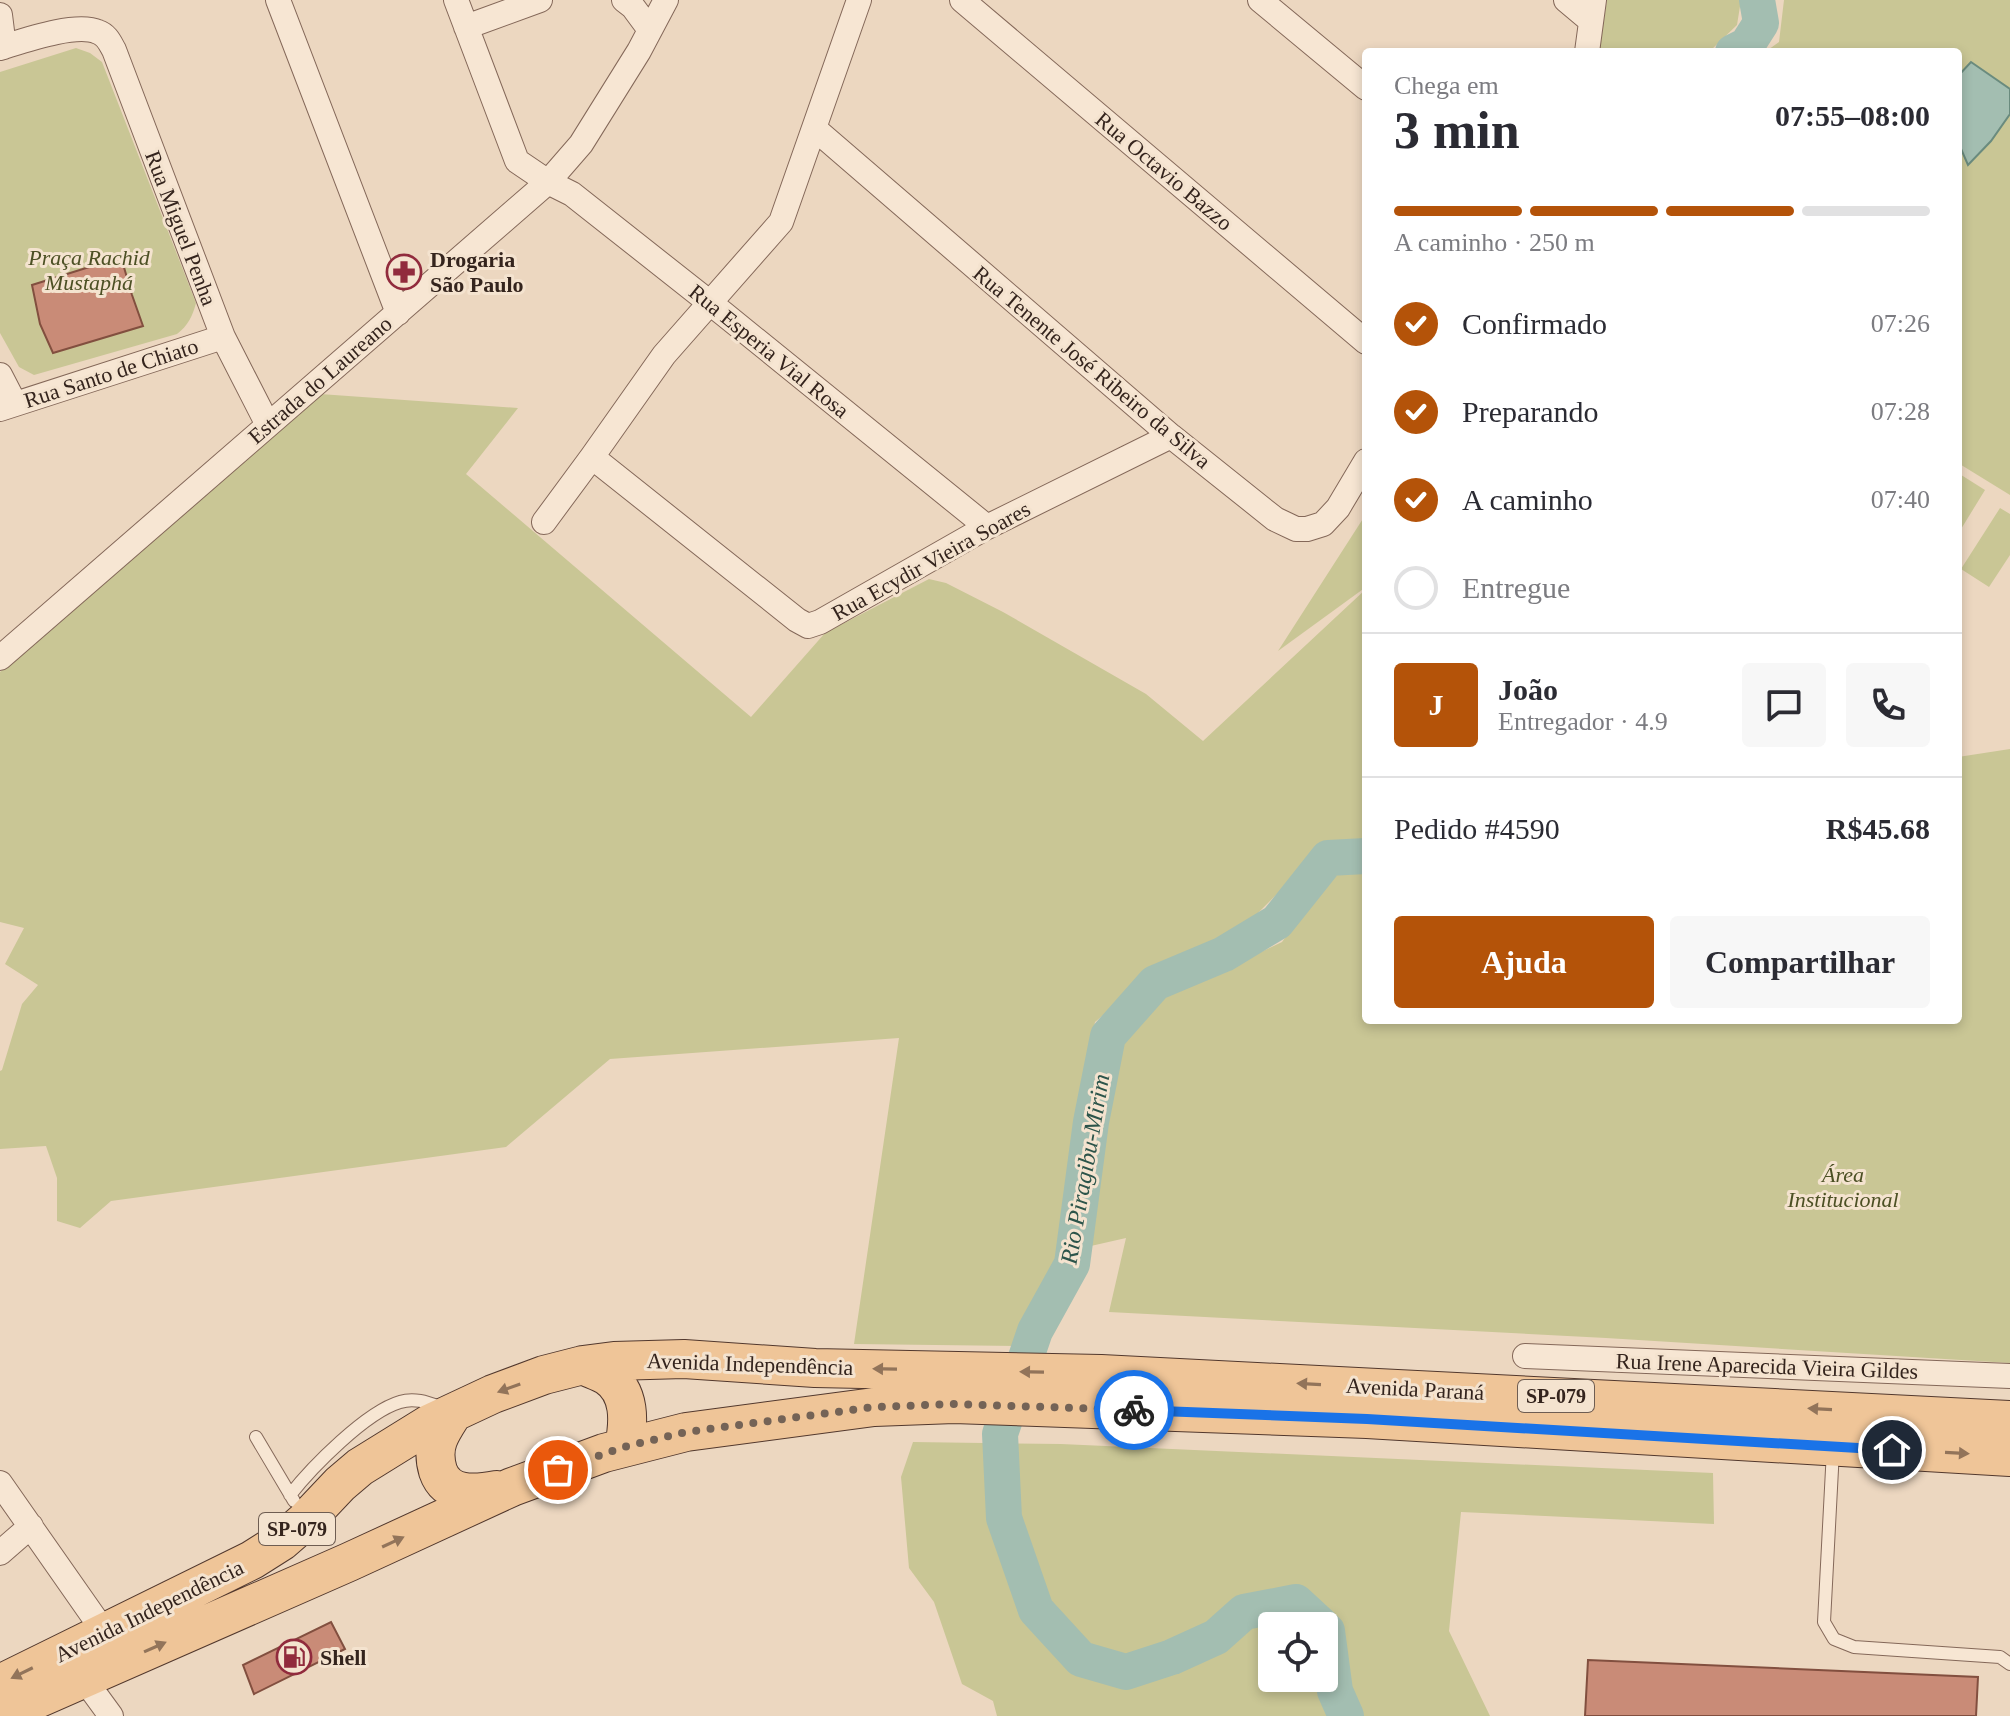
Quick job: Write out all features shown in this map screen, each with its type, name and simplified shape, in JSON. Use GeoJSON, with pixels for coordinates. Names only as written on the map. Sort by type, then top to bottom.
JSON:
{"type":"FeatureCollection","features":[{"type":"Feature","properties":{"kind":"main road","name":"Avenida Independência"},"geometry":{"type":"LineString","coordinates":[[0,1684],[252,1560],[282,1541],[297,1508],[340,1484],[360,1467],[431,1423],[493,1394],[544,1375],[583,1365],[638,1359],[684,1359],[815,1368],[958,1387]]}},
{"type":"Feature","properties":{"kind":"main road"},"geometry":{"type":"LineString","coordinates":[[583,1365],[609,1377],[623,1396],[628,1415],[624,1447]]}},
{"type":"Feature","properties":{"kind":"main road","name":"Avenida Paraná"},"geometry":{"type":"LineString","coordinates":[[958,1387],[1101,1374],[2010,1420]]}},
{"type":"Feature","properties":{"kind":"main road","name":"Avenida Independência"},"geometry":{"type":"LineString","coordinates":[[2,1716],[512,1487],[624,1447],[695,1430],[874,1407],[958,1387]]}},
{"type":"Feature","properties":{"kind":"main road","name":"Avenida Paraná"},"geometry":{"type":"LineString","coordinates":[[958,1387],[1068,1407],[1367,1419],[2010,1457]]}},
{"type":"Feature","properties":{"kind":"main road"},"geometry":{"type":"LineString","coordinates":[[453,1413],[438,1440],[435,1459],[441,1480],[457,1492],[475,1494],[512,1487]]}},
{"type":"Feature","properties":{"kind":"street"},"geometry":{"type":"LineString","coordinates":[[278,0],[398,313]]}},
{"type":"Feature","properties":{"kind":"street","name":"Rua Esperia Vial Rosa"},"geometry":{"type":"LineString","coordinates":[[456,0],[517,161],[572,194],[987,527]]}},
{"type":"Feature","properties":{"kind":"street"},"geometry":{"type":"LineString","coordinates":[[466,27],[540,0]]}},
{"type":"Feature","properties":{"kind":"street"},"geometry":{"type":"LineString","coordinates":[[624,0],[650,30]]}},
{"type":"Feature","properties":{"kind":"street","name":"Estrada do Laureano"},"geometry":{"type":"LineString","coordinates":[[0,658],[548,182],[581,144],[639,51],[666,0]]}},
{"type":"Feature","properties":{"kind":"street"},"geometry":{"type":"LineString","coordinates":[[544,522],[664,355],[781,222],[859,0]]}},
{"type":"Feature","properties":{"kind":"street","name":"Rua Octavio Bazzo"},"geometry":{"type":"LineString","coordinates":[[962,0],[1362,339]]}},
{"type":"Feature","properties":{"kind":"street"},"geometry":{"type":"LineString","coordinates":[[1260,0],[1362,85]]}},
{"type":"Feature","properties":{"kind":"street"},"geometry":{"type":"LineString","coordinates":[[1566,0],[1593,10],[1588,48]]}},
{"type":"Feature","properties":{"kind":"street"},"geometry":{"type":"LineString","coordinates":[[0,15],[2,48]]}},
{"type":"Feature","properties":{"kind":"street","name":"Rua Miguel Penha"},"geometry":{"type":"LineString","coordinates":[[2,48],[80,28],[98,31],[108,38],[223,337],[268,425]]}},
{"type":"Feature","properties":{"kind":"street","name":"Rua Tenente José Ribeiro da Silva"},"geometry":{"type":"LineString","coordinates":[[815,129],[1171,436],[1275,519],[1296,529],[1323,524],[1338,508],[1362,468]]}},
{"type":"Feature","properties":{"kind":"street","name":"Rua Santo de Chiato"},"geometry":{"type":"LineString","coordinates":[[8,407],[223,337]]}},
{"type":"Feature","properties":{"kind":"street"},"geometry":{"type":"LineString","coordinates":[[0,375],[8,407]]}},
{"type":"Feature","properties":{"kind":"street","name":"Rua Ecydir Vieira Soares"},"geometry":{"type":"LineString","coordinates":[[592,457],[808,626],[987,527],[1171,436]]}},
{"type":"Feature","properties":{"kind":"street","name":"Rua Irene Aparecida Vieira Gildes"},"geometry":{"type":"LineString","coordinates":[[1525,1356],[2010,1376]]}},
{"type":"Feature","properties":{"kind":"street"},"geometry":{"type":"LineString","coordinates":[[0,1483],[105,1633]]}},
{"type":"Feature","properties":{"kind":"street"},"geometry":{"type":"LineString","coordinates":[[0,1553],[31,1526]]}},
{"type":"Feature","properties":{"kind":"street"},"geometry":{"type":"LineString","coordinates":[[84,1679],[111,1716]]}},
{"type":"Feature","properties":{"kind":"lane"},"geometry":{"type":"LineString","coordinates":[[256,1437],[297,1508]]}},
{"type":"Feature","properties":{"kind":"lane"},"geometry":{"type":"LineString","coordinates":[[1834,1446],[1824,1622],[1834,1639],[1854,1647],[2000,1657],[2010,1664]]}},
{"type":"Feature","properties":{"kind":"green space"},"geometry":{"type":"Polygon","coordinates":[[[1607,0],[1741,0],[1737,25],[1713,48],[1600,48],[1607,0]]]}},
{"type":"Feature","properties":{"kind":"green space"},"geometry":{"type":"Polygon","coordinates":[[[1784,0],[2010,0],[2010,495],[1962,465],[1962,48],[1771,48],[1779,42],[1784,0]]]}},
{"type":"Feature","properties":{"kind":"green space","name":"Praça Rachid Mustaphá"},"geometry":{"type":"Polygon","coordinates":[[[76,48],[102,62],[196,303],[190,320],[177,334],[34,375],[19,367],[0,333],[0,72],[76,48]]]}},
{"type":"Feature","properties":{"kind":"green space"},"geometry":{"type":"Polygon","coordinates":[[[320,394],[518,408],[466,474],[751,717],[825,633],[929,579],[946,583],[1003,612],[1146,694],[1203,741],[1362,593],[1362,846],[1330,845],[1246,925],[1146,979],[1095,1022],[1057,1258],[1017,1346],[854,1344],[899,1038],[610,1059],[506,1147],[111,1201],[80,1228],[57,1221],[57,1178],[46,1146],[0,1149],[0,1071],[22,1004],[38,985],[5,964],[24,928],[0,922],[0,672],[320,394]]]}},
{"type":"Feature","properties":{"kind":"green space"},"geometry":{"type":"Polygon","coordinates":[[[1962,476],[1985,490],[1962,527],[1962,476]]]}},
{"type":"Feature","properties":{"kind":"green space"},"geometry":{"type":"Polygon","coordinates":[[[2000,508],[2010,514],[2010,555],[1989,587],[1962,567],[2000,508]]]}},
{"type":"Feature","properties":{"kind":"green space"},"geometry":{"type":"Polygon","coordinates":[[[1362,520],[1362,590],[1278,651],[1362,520]]]}},
{"type":"Feature","properties":{"kind":"green space","name":"Área Institucional"},"geometry":{"type":"Polygon","coordinates":[[[2010,749],[2010,1363],[1109,1312],[1126,1238],[1082,1248],[1103,1117],[1123,1039],[1163,995],[1282,942],[1332,873],[1362,873],[1362,1024],[1962,1024],[1962,756],[2010,749]]]}},
{"type":"Feature","properties":{"kind":"green space"},"geometry":{"type":"Polygon","coordinates":[[[913,1442],[1061,1444],[1713,1473],[1714,1524],[1461,1512],[1449,1631],[1490,1716],[997,1716],[993,1701],[962,1684],[934,1602],[909,1568],[901,1477],[913,1442]]]}},
{"type":"Feature","properties":{"kind":"shaded area"},"geometry":{"type":"Polygon","coordinates":[[[1971,62],[2010,89],[2010,114],[1991,141],[1968,165],[1962,151],[1962,72],[1971,62]]]}},
{"type":"Feature","properties":{"kind":"building"},"geometry":{"type":"Polygon","coordinates":[[[121,257],[143,326],[53,353],[40,324],[32,285],[121,257]]]}},
{"type":"Feature","properties":{"kind":"building","name":"Shell"},"geometry":{"type":"Polygon","coordinates":[[[331,1622],[345,1649],[254,1694],[243,1665],[331,1622]]]}},
{"type":"Feature","properties":{"kind":"building"},"geometry":{"type":"Polygon","coordinates":[[[1588,1660],[1978,1677],[1976,1716],[1585,1716],[1588,1660]]]}},
{"type":"Feature","properties":{"kind":"waterway","name":"Rio Piragibu-Mirim"},"geometry":{"type":"LineString","coordinates":[[1741,48],[1747,45],[1761,23],[1757,0]]}},
{"type":"Feature","properties":{"kind":"waterway","name":"Rio Piragibu-Mirim"},"geometry":{"type":"LineString","coordinates":[[1307,1612],[1296,1602],[1244,1612],[1216,1637],[1172,1657],[1126,1672],[1081,1659],[1036,1610],[1004,1518],[1000,1434],[1035,1331],[1072,1264],[1091,1122],[1108,1036],[1155,983],[1224,954],[1277,922],[1328,858],[1362,856]]}},
{"type":"Feature","properties":{"kind":"waterway","name":"Rio Piragibu-Mirim"},"geometry":{"type":"LineString","coordinates":[[1335,1692],[1346,1716]]}},
{"type":"Feature","properties":{"kind":"way so far"},"geometry":{"type":"LineString","coordinates":[[558,1470],[624,1447],[686,1432],[874,1407],[954,1404],[1134,1410]]}},
{"type":"Feature","properties":{"kind":"place","name":"Drogaria São Paulo"},"geometry":{"type":"Point","coordinates":[404,272]}},
{"type":"Feature","properties":{"kind":"place","name":"Shell"},"geometry":{"type":"Point","coordinates":[294,1657]}},
{"type":"Feature","properties":{"kind":"route"},"geometry":{"type":"LineString","coordinates":[[1134,1410],[1367,1419],[1892,1450]]}}]}
